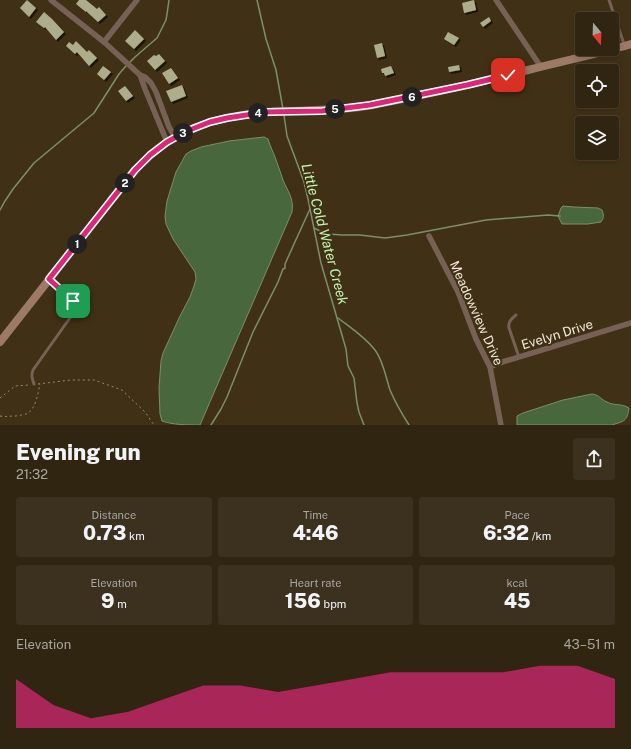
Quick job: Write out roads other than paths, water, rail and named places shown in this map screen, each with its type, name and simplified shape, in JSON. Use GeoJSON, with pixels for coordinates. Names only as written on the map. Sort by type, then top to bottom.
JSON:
{"type":"FeatureCollection","features":[{"type":"Feature","properties":{"kind":"main road"},"geometry":{"type":"LineString","coordinates":[[0,342],[135,170],[150,155],[167,142],[195,127],[227,118],[265,112],[322,111],[370,105],[467,85],[628,45]]}},
{"type":"Feature","properties":{"kind":"street"},"geometry":{"type":"LineString","coordinates":[[51,0],[104,42],[140,75],[146,77],[156,92],[169,127],[175,137]]}},
{"type":"Feature","properties":{"kind":"street"},"geometry":{"type":"LineString","coordinates":[[104,42],[137,0]]}},
{"type":"Feature","properties":{"kind":"street"},"geometry":{"type":"LineString","coordinates":[[496,0],[541,67]]}},
{"type":"Feature","properties":{"kind":"street"},"geometry":{"type":"LineString","coordinates":[[140,75],[167,142]]}},
{"type":"Feature","properties":{"kind":"street","name":"Meadowview Drive"},"geometry":{"type":"LineString","coordinates":[[429,236],[458,292],[476,339],[490,367],[501,425]]}},
{"type":"Feature","properties":{"kind":"street","name":"Evelyn Drive"},"geometry":{"type":"LineString","coordinates":[[490,367],[631,323]]}},
{"type":"Feature","properties":{"kind":"lane"},"geometry":{"type":"LineString","coordinates":[[609,0],[628,45]]}},
{"type":"Feature","properties":{"kind":"lane"},"geometry":{"type":"LineString","coordinates":[[34,384],[31,377],[33,370],[72,315],[74,308],[73,301],[49,279]]}},
{"type":"Feature","properties":{"kind":"lane"},"geometry":{"type":"LineString","coordinates":[[516,315],[510,320],[509,328],[519,357]]}},
{"type":"Feature","properties":{"kind":"waterway"},"geometry":{"type":"LineString","coordinates":[[129,63],[157,38],[166,20],[169,0]]}},
{"type":"Feature","properties":{"kind":"waterway","name":"Little Cold Water Creek"},"geometry":{"type":"LineString","coordinates":[[257,0],[266,39],[276,70],[283,109]]}},
{"type":"Feature","properties":{"kind":"waterway"},"geometry":{"type":"LineString","coordinates":[[0,210],[13,189],[34,163],[94,113],[119,74],[126,66]]}},
{"type":"Feature","properties":{"kind":"waterway","name":"Little Cold Water Creek"},"geometry":{"type":"LineString","coordinates":[[284,115],[287,136],[304,182],[321,263],[346,349],[348,366],[354,378],[357,403],[364,425]]}},
{"type":"Feature","properties":{"kind":"waterway"},"geometry":{"type":"LineString","coordinates":[[211,425],[227,397],[253,332],[283,269],[285,268],[285,264],[310,209]]}},
{"type":"Feature","properties":{"kind":"waterway"},"geometry":{"type":"LineString","coordinates":[[314,228],[329,234],[360,235],[385,238],[486,220],[548,215],[560,216]]}},
{"type":"Feature","properties":{"kind":"waterway"},"geometry":{"type":"LineString","coordinates":[[338,318],[371,345],[378,354],[390,390],[409,425]]}}]}
